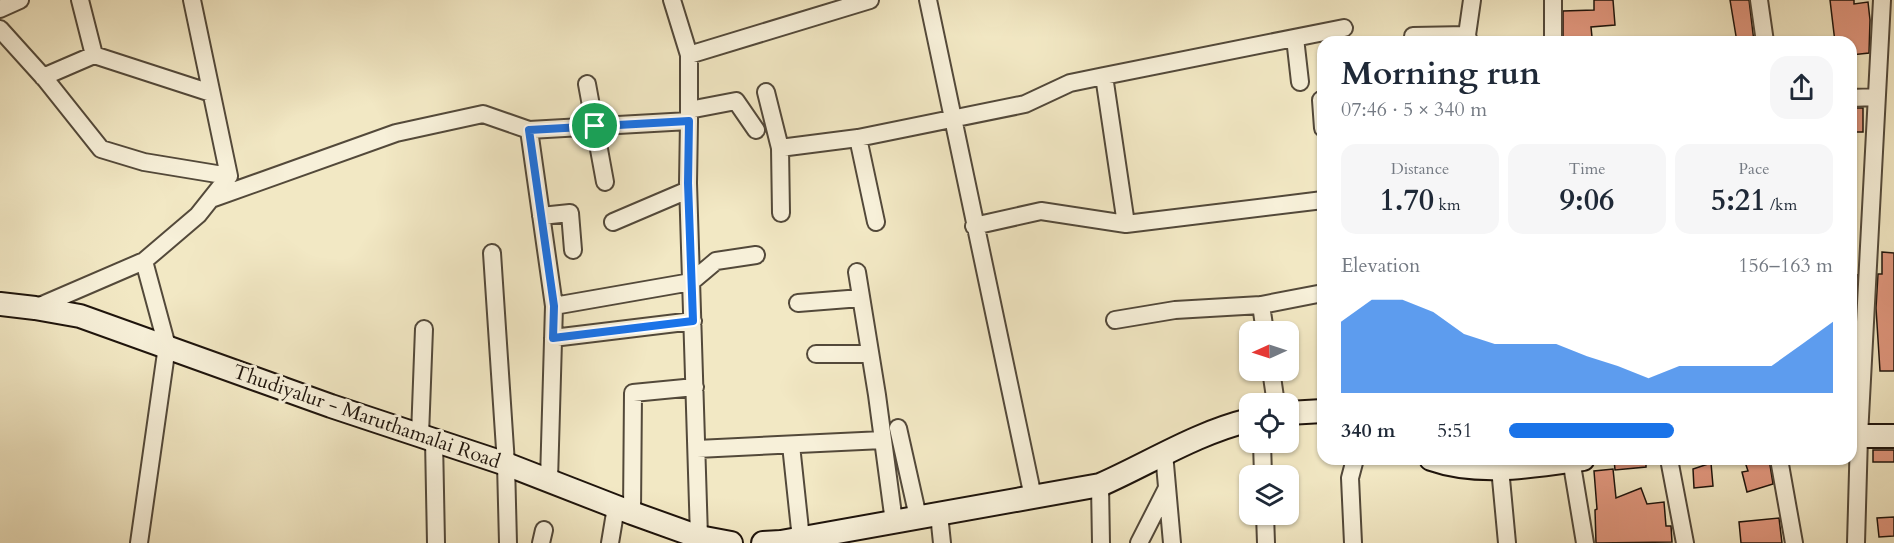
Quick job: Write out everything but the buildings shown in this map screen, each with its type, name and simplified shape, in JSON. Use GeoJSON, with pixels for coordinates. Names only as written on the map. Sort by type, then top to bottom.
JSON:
{"type":"FeatureCollection","features":[{"type":"Feature","properties":{"kind":"main road","name":"Thudiyalur - Maruthamalai Road"},"geometry":{"type":"LineString","coordinates":[[0,304],[80,316],[331,406],[506,464],[699,537],[731,543]]}},
{"type":"Feature","properties":{"kind":"main road"},"geometry":{"type":"LineString","coordinates":[[1299,412],[1317,411]]}},
{"type":"Feature","properties":{"kind":"main road"},"geometry":{"type":"LineString","coordinates":[[763,543],[843,537],[894,522],[1100,485],[1178,446],[1225,426],[1239,423]]}},
{"type":"Feature","properties":{"kind":"main road"},"geometry":{"type":"LineString","coordinates":[[1857,436],[1894,436]]}},
{"type":"Feature","properties":{"kind":"main road"},"geometry":{"type":"LineString","coordinates":[[1476,465],[1500,468],[1528,465]]}},
{"type":"Feature","properties":{"kind":"street"},"geometry":{"type":"LineString","coordinates":[[0,9],[20,0]]}},
{"type":"Feature","properties":{"kind":"street"},"geometry":{"type":"LineString","coordinates":[[80,0],[94,55]]}},
{"type":"Feature","properties":{"kind":"street"},"geometry":{"type":"LineString","coordinates":[[192,0],[229,176]]}},
{"type":"Feature","properties":{"kind":"street"},"geometry":{"type":"LineString","coordinates":[[672,0],[689,56],[688,190],[699,537]]}},
{"type":"Feature","properties":{"kind":"street"},"geometry":{"type":"LineString","coordinates":[[689,56],[870,0]]}},
{"type":"Feature","properties":{"kind":"street"},"geometry":{"type":"LineString","coordinates":[[928,0],[1033,497]]}},
{"type":"Feature","properties":{"kind":"street"},"geometry":{"type":"LineString","coordinates":[[1468,36],[1472,0]]}},
{"type":"Feature","properties":{"kind":"street"},"geometry":{"type":"LineString","coordinates":[[1553,0],[1553,36]]}},
{"type":"Feature","properties":{"kind":"street"},"geometry":{"type":"LineString","coordinates":[[1759,0],[1764,36]]}},
{"type":"Feature","properties":{"kind":"street"},"geometry":{"type":"LineString","coordinates":[[1857,404],[1876,97],[1887,39],[1882,0]]}},
{"type":"Feature","properties":{"kind":"street"},"geometry":{"type":"LineString","coordinates":[[780,148],[858,138],[1025,104],[1070,83],[1344,28]]}},
{"type":"Feature","properties":{"kind":"street"},"geometry":{"type":"LineString","coordinates":[[0,29],[43,77],[101,149],[144,162],[229,176]]}},
{"type":"Feature","properties":{"kind":"street"},"geometry":{"type":"LineString","coordinates":[[1295,38],[1300,82]]}},
{"type":"Feature","properties":{"kind":"street"},"geometry":{"type":"LineString","coordinates":[[43,77],[94,55],[211,93]]}},
{"type":"Feature","properties":{"kind":"street"},"geometry":{"type":"LineString","coordinates":[[1104,76],[1126,224]]}},
{"type":"Feature","properties":{"kind":"street"},"geometry":{"type":"LineString","coordinates":[[588,84],[605,182]]}},
{"type":"Feature","properties":{"kind":"street"},"geometry":{"type":"LineString","coordinates":[[766,92],[780,148],[781,213]]}},
{"type":"Feature","properties":{"kind":"street"},"geometry":{"type":"LineString","coordinates":[[1857,98],[1876,97]]}},
{"type":"Feature","properties":{"kind":"street"},"geometry":{"type":"LineString","coordinates":[[211,199],[396,133],[483,114],[529,130],[689,116],[736,101],[756,130]]}},
{"type":"Feature","properties":{"kind":"street"},"geometry":{"type":"LineString","coordinates":[[529,130],[554,306],[549,480]]}},
{"type":"Feature","properties":{"kind":"street"},"geometry":{"type":"LineString","coordinates":[[858,138],[876,222]]}},
{"type":"Feature","properties":{"kind":"street"},"geometry":{"type":"LineString","coordinates":[[35,308],[144,261],[198,215],[229,176]]}},
{"type":"Feature","properties":{"kind":"street"},"geometry":{"type":"LineString","coordinates":[[613,222],[688,190]]}},
{"type":"Feature","properties":{"kind":"street"},"geometry":{"type":"LineString","coordinates":[[974,226],[1041,211],[1126,224],[1317,201]]}},
{"type":"Feature","properties":{"kind":"street"},"geometry":{"type":"LineString","coordinates":[[542,216],[570,213],[573,250]]}},
{"type":"Feature","properties":{"kind":"street"},"geometry":{"type":"LineString","coordinates":[[492,253],[506,464],[508,543]]}},
{"type":"Feature","properties":{"kind":"street"},"geometry":{"type":"LineString","coordinates":[[554,306],[691,282],[716,261],[756,255]]}},
{"type":"Feature","properties":{"kind":"street"},"geometry":{"type":"LineString","coordinates":[[140,543],[167,346],[144,261]]}},
{"type":"Feature","properties":{"kind":"street"},"geometry":{"type":"LineString","coordinates":[[857,272],[894,522]]}},
{"type":"Feature","properties":{"kind":"street"},"geometry":{"type":"LineString","coordinates":[[1115,320],[1175,310],[1261,305],[1317,294]]}},
{"type":"Feature","properties":{"kind":"street"},"geometry":{"type":"LineString","coordinates":[[798,303],[861,298]]}},
{"type":"Feature","properties":{"kind":"street"},"geometry":{"type":"LineString","coordinates":[[1261,305],[1263,321]]}},
{"type":"Feature","properties":{"kind":"street"},"geometry":{"type":"LineString","coordinates":[[553,338],[693,321]]}},
{"type":"Feature","properties":{"kind":"street"},"geometry":{"type":"LineString","coordinates":[[424,329],[427,438],[436,543]]}},
{"type":"Feature","properties":{"kind":"street"},"geometry":{"type":"LineString","coordinates":[[816,354],[870,354]]}},
{"type":"Feature","properties":{"kind":"street"},"geometry":{"type":"LineString","coordinates":[[610,543],[624,510],[633,393],[695,387]]}},
{"type":"Feature","properties":{"kind":"street"},"geometry":{"type":"LineString","coordinates":[[898,428],[929,516],[942,543]]}},
{"type":"Feature","properties":{"kind":"street"},"geometry":{"type":"LineString","coordinates":[[697,449],[883,440]]}},
{"type":"Feature","properties":{"kind":"street"},"geometry":{"type":"LineString","coordinates":[[791,445],[801,539]]}},
{"type":"Feature","properties":{"kind":"street"},"geometry":{"type":"LineString","coordinates":[[1164,453],[1172,543]]}},
{"type":"Feature","properties":{"kind":"street"},"geometry":{"type":"LineString","coordinates":[[1353,465],[1350,478],[1353,543]]}},
{"type":"Feature","properties":{"kind":"street"},"geometry":{"type":"LineString","coordinates":[[1577,465],[1585,543]]}},
{"type":"Feature","properties":{"kind":"street"},"geometry":{"type":"LineString","coordinates":[[1670,465],[1685,543]]}},
{"type":"Feature","properties":{"kind":"street"},"geometry":{"type":"LineString","coordinates":[[1780,465],[1794,543]]}},
{"type":"Feature","properties":{"kind":"street"},"geometry":{"type":"LineString","coordinates":[[1855,465],[1856,543]]}},
{"type":"Feature","properties":{"kind":"street"},"geometry":{"type":"LineString","coordinates":[[1500,468],[1507,543]]}},
{"type":"Feature","properties":{"kind":"street"},"geometry":{"type":"LineString","coordinates":[[1100,485],[1101,543]]}},
{"type":"Feature","properties":{"kind":"street"},"geometry":{"type":"LineString","coordinates":[[1139,543],[1167,487]]}},
{"type":"Feature","properties":{"kind":"street"},"geometry":{"type":"LineString","coordinates":[[1265,525],[1266,543]]}},
{"type":"Feature","properties":{"kind":"route"},"geometry":{"type":"LineString","coordinates":[[689,121],[688,183],[693,321],[553,338],[554,306],[529,130],[595,126],[689,121]]}}]}
